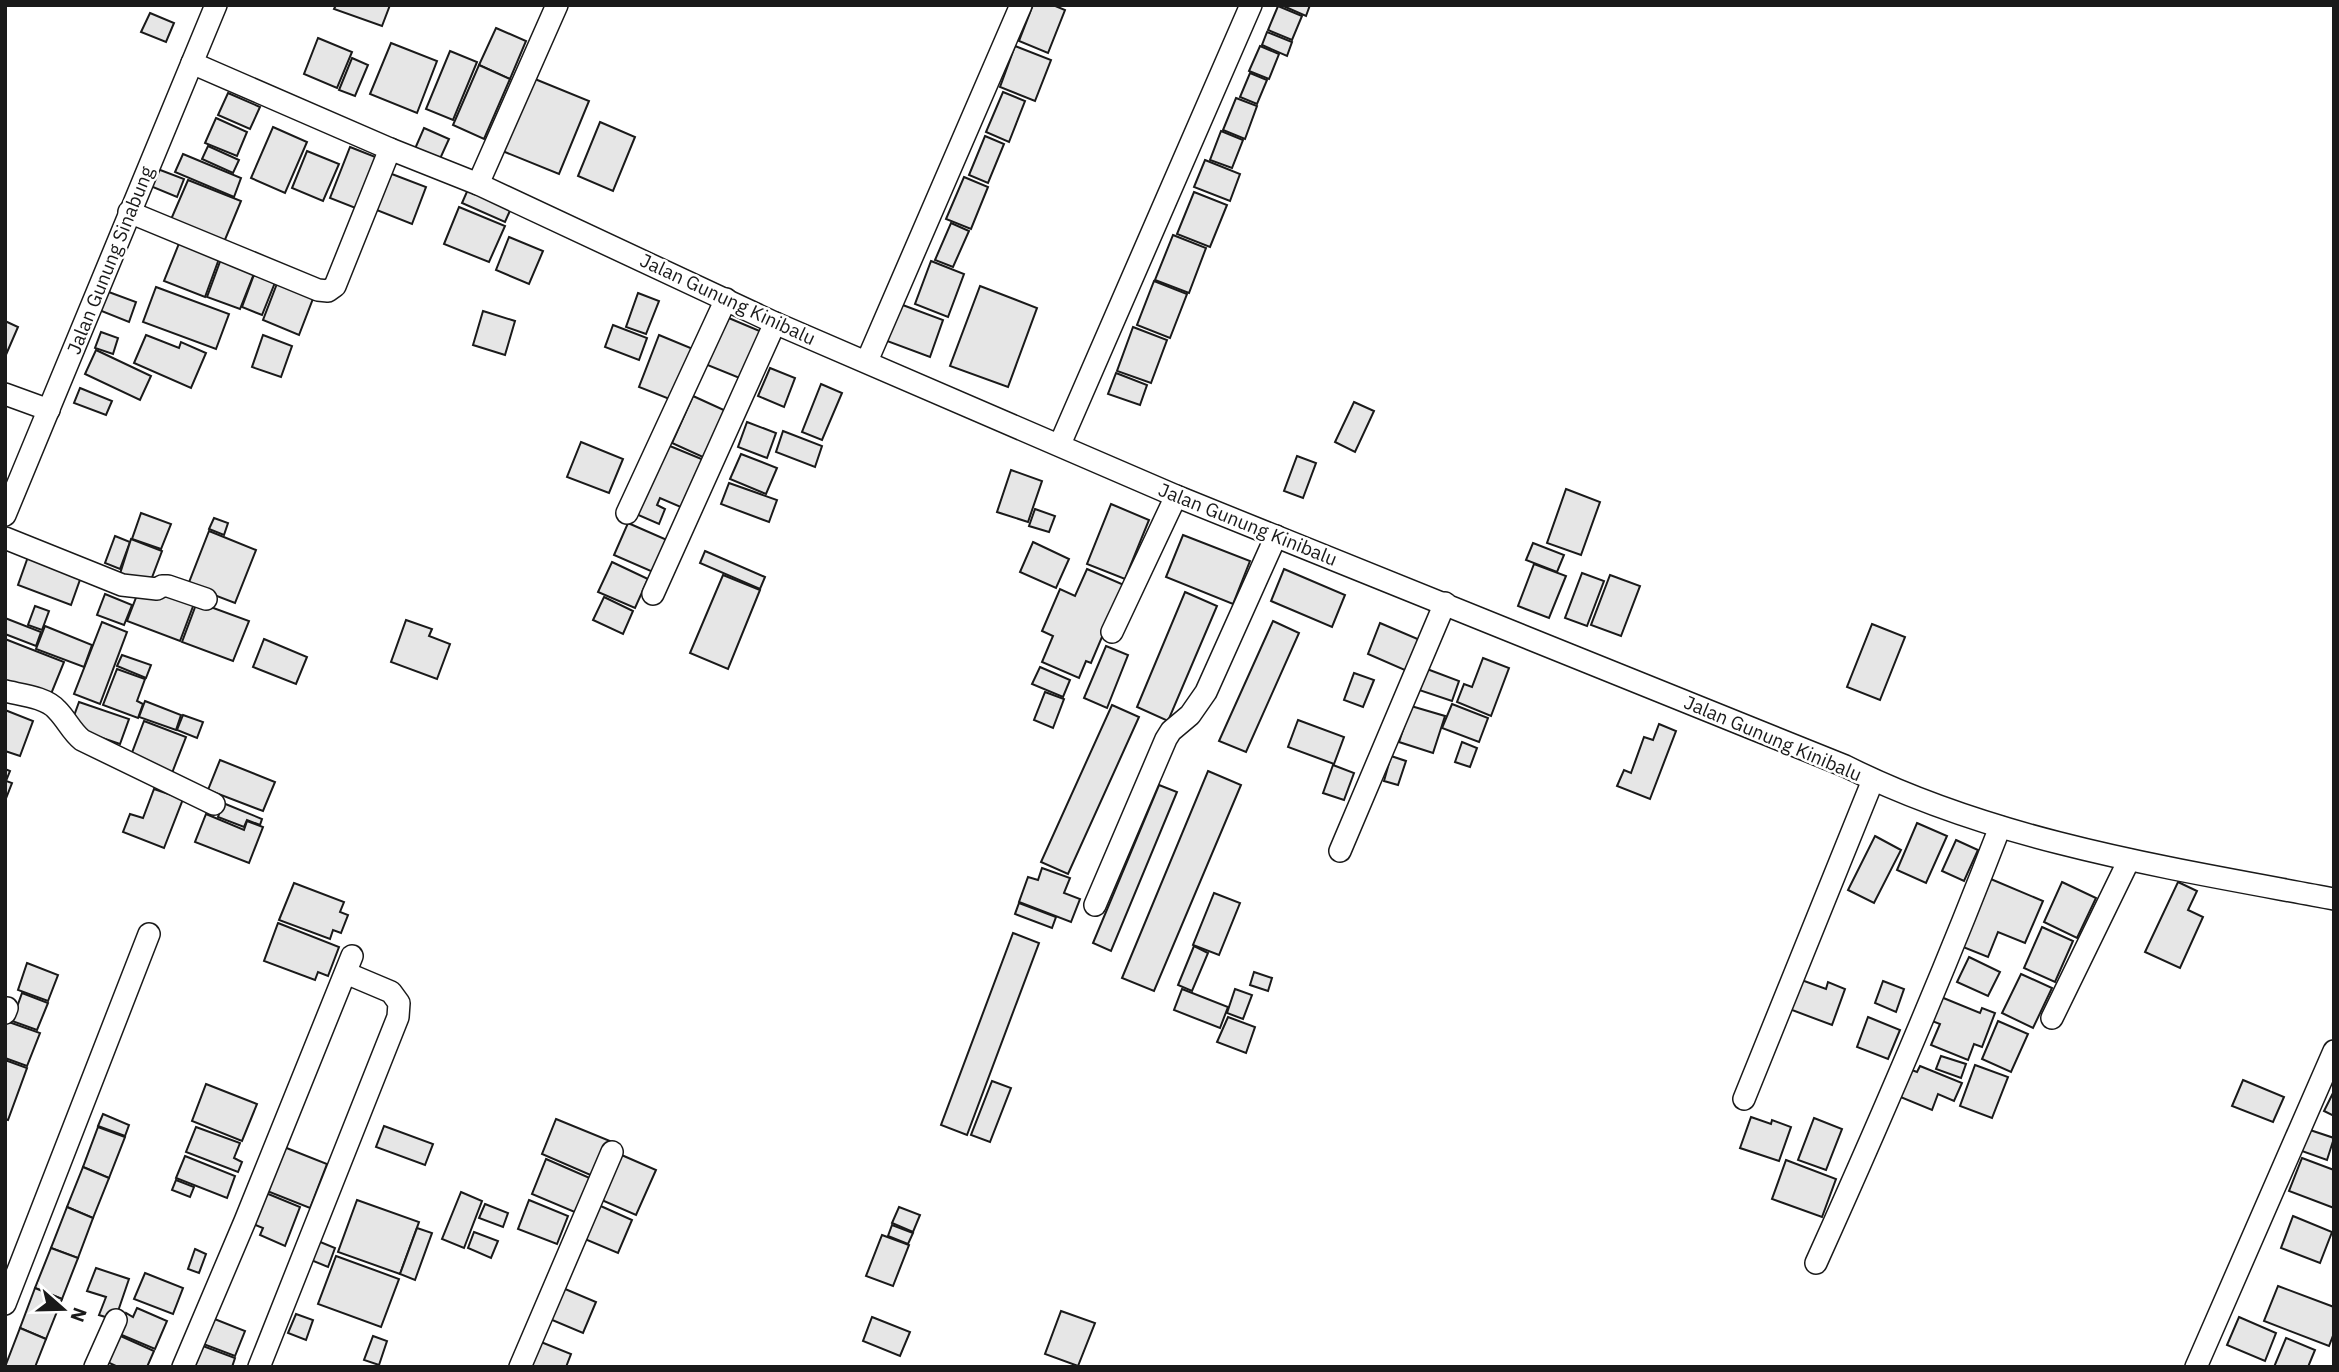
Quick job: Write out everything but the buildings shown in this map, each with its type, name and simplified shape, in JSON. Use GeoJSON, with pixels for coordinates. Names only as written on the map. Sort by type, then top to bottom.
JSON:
{"type":"FeatureCollection","features":[{"type":"Feature","properties":{"kind":"street","name":"Jalan Gunung Sinabung"},"geometry":{"type":"LineString","coordinates":[[5,515],[216,5]]}},
{"type":"Feature","properties":{"kind":"street"},"geometry":{"type":"LineString","coordinates":[[478,184],[557,5]]}},
{"type":"Feature","properties":{"kind":"street"},"geometry":{"type":"LineString","coordinates":[[867,361],[1021,5]]}},
{"type":"Feature","properties":{"kind":"street"},"geometry":{"type":"LineString","coordinates":[[1060,444],[1251,5]]}},
{"type":"Feature","properties":{"kind":"street","name":"Jalan Gunung Kinibalu"},"geometry":{"type":"LineString","coordinates":[[192,63],[478,184],[775,323],[1177,496],[1845,766],[1873,780],[2000,827],[2129,860],[2334,900]]}},
{"type":"Feature","properties":{"kind":"street"},"geometry":{"type":"LineString","coordinates":[[129,212],[328,292],[335,286],[390,149]]}},
{"type":"Feature","properties":{"kind":"street"},"geometry":{"type":"LineString","coordinates":[[627,513],[726,299]]}},
{"type":"Feature","properties":{"kind":"street"},"geometry":{"type":"LineString","coordinates":[[653,594],[775,323]]}},
{"type":"Feature","properties":{"kind":"street"},"geometry":{"type":"LineString","coordinates":[[5,394],[50,410]]}},
{"type":"Feature","properties":{"kind":"street"},"geometry":{"type":"LineString","coordinates":[[1112,632],[1177,496]]}},
{"type":"Feature","properties":{"kind":"street"},"geometry":{"type":"LineString","coordinates":[[1095,905],[1166,739],[1171,731],[1190,715],[1206,692],[1276,536]]}},
{"type":"Feature","properties":{"kind":"street"},"geometry":{"type":"LineString","coordinates":[[5,538],[122,585],[157,589],[168,586],[206,599]]}},
{"type":"Feature","properties":{"kind":"street"},"geometry":{"type":"LineString","coordinates":[[1340,851],[1445,603]]}},
{"type":"Feature","properties":{"kind":"street"},"geometry":{"type":"LineString","coordinates":[[5,691],[44,701],[58,710],[67,725],[82,740],[214,804]]}},
{"type":"Feature","properties":{"kind":"street"},"geometry":{"type":"LineString","coordinates":[[1744,1099],[1873,780]]}},
{"type":"Feature","properties":{"kind":"street"},"geometry":{"type":"LineString","coordinates":[[1816,1263],[1905,1064],[2000,827]]}},
{"type":"Feature","properties":{"kind":"street"},"geometry":{"type":"LineString","coordinates":[[2052,1018],[2129,860]]}},
{"type":"Feature","properties":{"kind":"street"},"geometry":{"type":"LineString","coordinates":[[5,1304],[149,934]]}},
{"type":"Feature","properties":{"kind":"street"},"geometry":{"type":"LineString","coordinates":[[184,1367],[349,964],[391,992],[399,1003],[398,1017],[259,1367]]}},
{"type":"Feature","properties":{"kind":"street"},"geometry":{"type":"LineString","coordinates":[[2196,1367],[2334,1051]]}},
{"type":"Feature","properties":{"kind":"street"},"geometry":{"type":"LineString","coordinates":[[520,1367],[612,1152]]}},
{"type":"Feature","properties":{"kind":"street"},"geometry":{"type":"LineString","coordinates":[[94,1367],[116,1320]]}}]}
